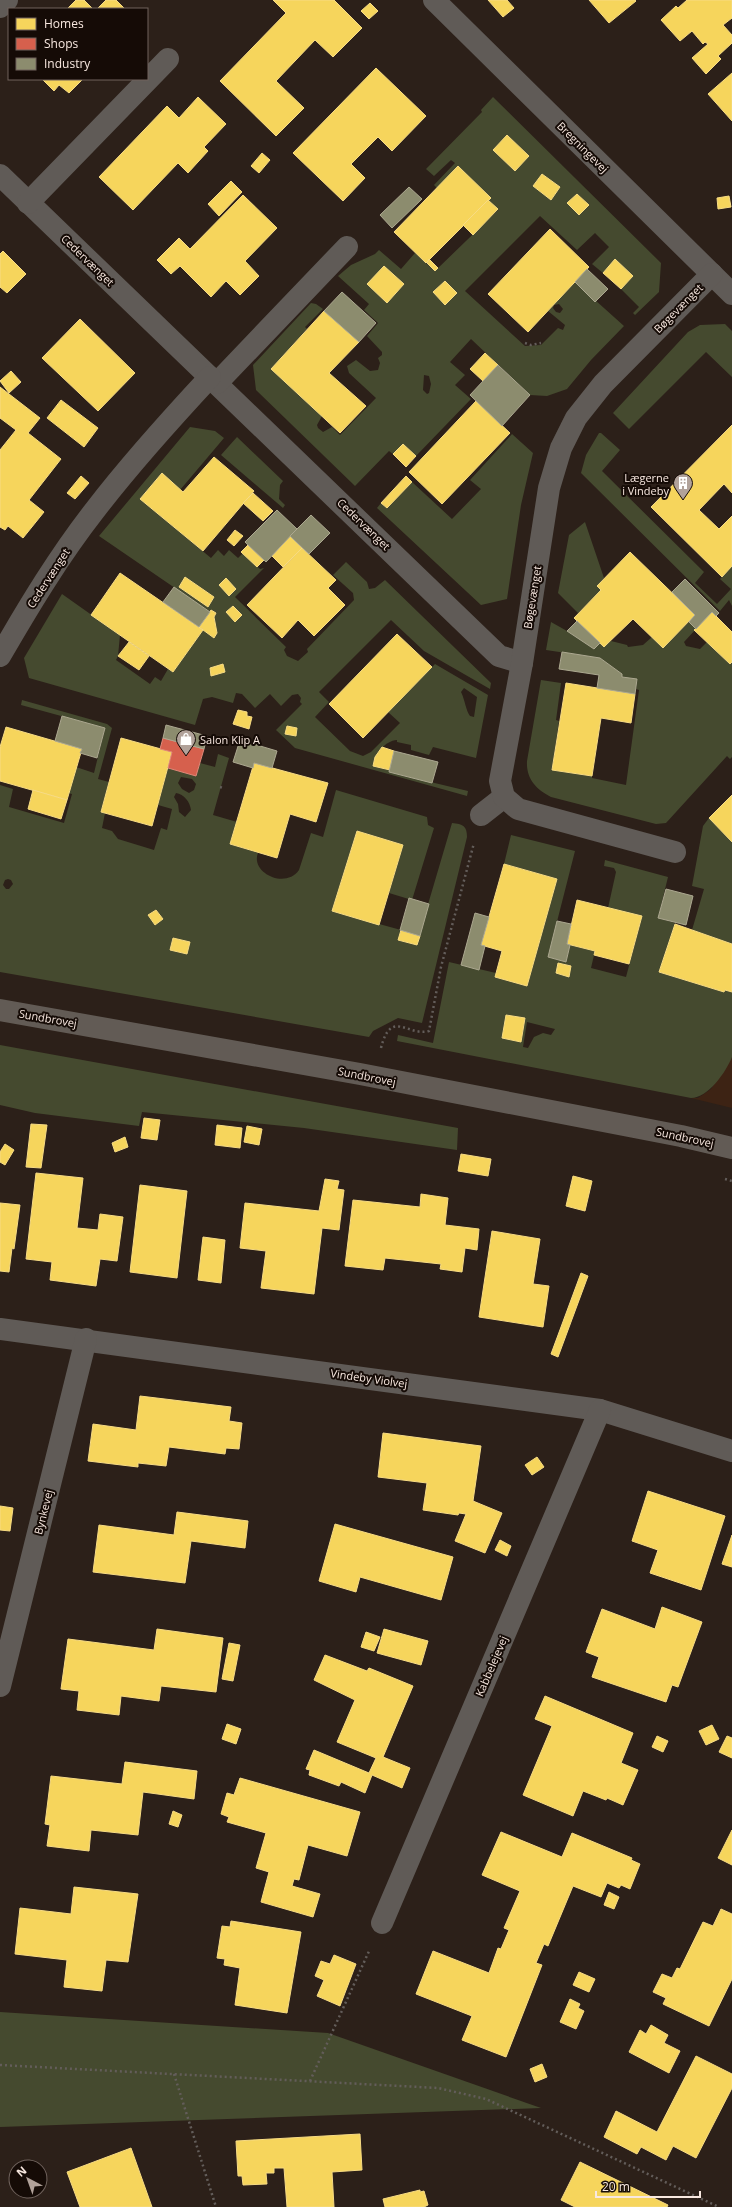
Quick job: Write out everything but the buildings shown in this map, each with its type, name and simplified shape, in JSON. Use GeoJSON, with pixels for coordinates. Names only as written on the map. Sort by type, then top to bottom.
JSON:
{"type":"FeatureCollection","features":[{"type":"Feature","properties":{"kind":"main road","name":"Sundbrovej"},"geometry":{"type":"LineString","coordinates":[[0,1010],[368,1076],[681,1136],[732,1148]]}},
{"type":"Feature","properties":{"kind":"street"},"geometry":{"type":"LineString","coordinates":[[0,7],[7,0]]}},
{"type":"Feature","properties":{"kind":"street","name":"Bregningevej"},"geometry":{"type":"LineString","coordinates":[[434,0],[732,294]]}},
{"type":"Feature","properties":{"kind":"street"},"geometry":{"type":"LineString","coordinates":[[148,80],[168,59]]}},
{"type":"Feature","properties":{"kind":"street"},"geometry":{"type":"LineString","coordinates":[[28,203],[148,80]]}},
{"type":"Feature","properties":{"kind":"street","name":"Cedervænget"},"geometry":{"type":"LineString","coordinates":[[0,175],[499,656],[522,663]]}},
{"type":"Feature","properties":{"kind":"street"},"geometry":{"type":"LineString","coordinates":[[213,380],[347,247]]}},
{"type":"Feature","properties":{"kind":"street","name":"Bøgevænget"},"geometry":{"type":"LineString","coordinates":[[504,797],[500,781],[522,663],[549,488],[568,433],[580,413],[602,384],[712,274]]}},
{"type":"Feature","properties":{"kind":"street","name":"Cedervænget"},"geometry":{"type":"LineString","coordinates":[[0,656],[35,597],[94,511],[150,442],[213,380]]}},
{"type":"Feature","properties":{"kind":"street"},"geometry":{"type":"LineString","coordinates":[[481,815],[504,797],[518,809],[675,852]]}},
{"type":"Feature","properties":{"kind":"street","name":"Vindeby Violvej"},"geometry":{"type":"LineString","coordinates":[[0,1329],[86,1339],[600,1410],[732,1451]]}},
{"type":"Feature","properties":{"kind":"street","name":"Bynkevej"},"geometry":{"type":"LineString","coordinates":[[0,1686],[86,1339]]}},
{"type":"Feature","properties":{"kind":"street","name":"Kabbelejevej"},"geometry":{"type":"LineString","coordinates":[[382,1923],[600,1410]]}},
{"type":"Feature","properties":{"kind":"path"},"geometry":{"type":"LineString","coordinates":[[525,343],[541,343]]}},
{"type":"Feature","properties":{"kind":"path"},"geometry":{"type":"LineString","coordinates":[[381,1048],[384,1037],[394,1027],[400,1026],[429,1031],[441,967],[481,815]]}},
{"type":"Feature","properties":{"kind":"path"},"geometry":{"type":"LineString","coordinates":[[310,2081],[382,1923]]}},
{"type":"Feature","properties":{"kind":"path"},"geometry":{"type":"LineString","coordinates":[[0,2065],[438,2088],[486,2099],[719,2207]]}},
{"type":"Feature","properties":{"kind":"path"},"geometry":{"type":"LineString","coordinates":[[174,2074],[216,2207]]}},
{"type":"Feature","properties":{"kind":"shaded area"},"geometry":{"type":"Polygon","coordinates":[[[732,1056],[732,1108],[691,1098],[698,1098],[711,1089],[732,1056]]]}},
{"type":"Feature","properties":{"kind":"green space"},"geometry":{"type":"Polygon","coordinates":[[[493,97],[661,263],[659,292],[635,315],[633,313],[639,307],[621,289],[633,276],[615,260],[603,273],[592,264],[609,247],[595,233],[577,250],[540,216],[465,291],[525,346],[541,345],[558,328],[563,330],[565,325],[548,311],[575,282],[624,326],[591,360],[567,389],[547,396],[530,395],[471,339],[450,362],[465,375],[455,385],[471,399],[416,456],[403,444],[393,454],[389,451],[355,486],[256,390],[253,365],[311,303],[316,304],[323,309],[305,327],[307,329],[271,369],[322,416],[317,425],[323,432],[332,427],[340,435],[376,398],[349,373],[347,366],[356,360],[370,371],[378,370],[380,363],[378,358],[382,355],[382,352],[367,336],[378,323],[364,310],[369,304],[338,276],[351,265],[375,254],[379,250],[401,269],[415,253],[435,271],[498,210],[488,200],[490,197],[458,167],[437,188],[434,185],[455,163],[451,160],[434,176],[426,169],[482,112],[481,110],[493,97]],[[507,135],[493,150],[515,171],[529,156],[507,135]],[[542,174],[533,186],[551,199],[560,187],[542,174]],[[577,194],[568,203],[579,215],[589,205],[577,194]],[[445,281],[433,292],[445,305],[457,293],[445,281]],[[559,304],[554,305],[553,308],[556,312],[560,313],[563,309],[559,304]],[[424,375],[423,390],[427,394],[429,393],[431,384],[429,376],[424,375]]]}},
{"type":"Feature","properties":{"kind":"green space"},"geometry":{"type":"Polygon","coordinates":[[[725,324],[732,331],[732,377],[706,352],[629,429],[613,413],[688,332],[700,325],[725,324]]]}},
{"type":"Feature","properties":{"kind":"green space"},"geometry":{"type":"Polygon","coordinates":[[[190,427],[215,431],[224,438],[180,490],[162,474],[140,499],[211,558],[218,550],[224,556],[229,550],[238,558],[243,553],[260,569],[264,568],[235,597],[286,647],[284,650],[287,656],[298,661],[308,652],[307,649],[354,600],[353,593],[333,575],[346,562],[367,582],[369,589],[375,588],[385,580],[491,683],[490,689],[424,651],[391,620],[319,692],[329,702],[315,717],[350,751],[363,756],[371,752],[400,723],[388,712],[435,664],[488,695],[476,758],[433,747],[429,755],[411,750],[411,745],[397,742],[397,740],[384,745],[376,757],[373,765],[390,770],[389,772],[468,791],[467,796],[295,748],[276,730],[302,704],[300,702],[301,698],[298,694],[292,695],[281,706],[270,694],[255,708],[242,694],[236,693],[233,703],[212,697],[203,699],[195,725],[29,678],[24,658],[62,594],[120,635],[118,656],[116,660],[150,684],[155,677],[161,681],[168,669],[173,672],[203,630],[215,637],[217,633],[214,617],[216,613],[211,610],[210,612],[99,536],[190,427]],[[186,578],[179,587],[208,607],[214,597],[186,578]],[[464,688],[461,692],[466,708],[470,716],[474,717],[477,697],[464,688]]]}},
{"type":"Feature","properties":{"kind":"green space"},"geometry":{"type":"Polygon","coordinates":[[[599,433],[601,433],[620,450],[602,471],[704,572],[695,583],[717,604],[731,589],[720,579],[732,566],[732,606],[729,600],[720,611],[581,473],[586,455],[599,433]]]}},
{"type":"Feature","properties":{"kind":"green space"},"geometry":{"type":"Polygon","coordinates":[[[512,434],[533,453],[521,505],[507,599],[481,605],[377,508],[381,503],[387,508],[412,482],[452,519],[481,489],[470,480],[512,434]]]}},
{"type":"Feature","properties":{"kind":"green space"},"geometry":{"type":"Polygon","coordinates":[[[237,437],[283,481],[280,485],[279,499],[285,505],[283,508],[221,455],[237,437]]]}},
{"type":"Feature","properties":{"kind":"green space"},"geometry":{"type":"Polygon","coordinates":[[[585,522],[604,578],[597,586],[601,590],[578,613],[558,593],[569,535],[585,522]]]}},
{"type":"Feature","properties":{"kind":"green space"},"geometry":{"type":"Polygon","coordinates":[[[551,622],[594,649],[600,643],[604,647],[611,641],[627,645],[628,647],[643,645],[652,637],[663,648],[689,622],[696,629],[684,642],[686,646],[700,649],[707,642],[730,664],[732,662],[732,757],[730,759],[727,756],[666,823],[656,824],[551,797],[541,791],[530,778],[527,761],[541,680],[561,683],[556,720],[559,721],[552,770],[592,776],[592,778],[626,785],[639,690],[636,689],[637,680],[622,677],[622,674],[600,658],[546,650],[551,622]]]}},
{"type":"Feature","properties":{"kind":"green space"},"geometry":{"type":"Polygon","coordinates":[[[22,700],[107,724],[112,728],[98,779],[109,782],[101,812],[105,813],[102,828],[112,831],[118,839],[154,850],[161,828],[167,830],[172,809],[158,805],[168,768],[196,776],[200,763],[215,767],[218,754],[229,758],[213,815],[237,822],[230,844],[258,853],[257,860],[259,866],[270,876],[286,878],[293,876],[299,870],[311,833],[323,837],[336,790],[427,817],[428,825],[434,828],[412,900],[389,893],[403,845],[357,831],[332,911],[401,930],[398,940],[416,945],[452,823],[464,826],[467,837],[422,1023],[398,1018],[373,1031],[369,1037],[0,972],[0,785],[13,789],[9,807],[64,823],[72,794],[68,793],[76,767],[94,773],[105,728],[21,705],[22,700]],[[181,777],[178,783],[182,789],[189,793],[194,790],[196,784],[192,779],[181,777]],[[176,793],[174,797],[178,804],[179,812],[185,817],[191,810],[188,801],[176,793]],[[5,880],[3,885],[6,889],[9,889],[13,884],[11,880],[5,880]],[[156,910],[148,915],[155,925],[163,919],[156,910]],[[173,938],[170,950],[187,954],[190,942],[173,938]]]}},
{"type":"Feature","properties":{"kind":"green space"},"geometry":{"type":"Polygon","coordinates":[[[709,818],[732,842],[732,944],[692,930],[704,889],[692,886],[703,826],[709,818]]]}},
{"type":"Feature","properties":{"kind":"green space"},"geometry":{"type":"Polygon","coordinates":[[[511,835],[575,851],[548,957],[566,962],[570,945],[595,951],[591,968],[626,977],[642,917],[608,908],[616,872],[614,868],[604,866],[605,860],[668,877],[658,918],[675,923],[659,972],[724,992],[725,990],[732,992],[732,1057],[721,1077],[710,1089],[704,1094],[691,1098],[397,1041],[398,1035],[433,1043],[449,962],[496,973],[495,977],[527,986],[557,879],[504,864],[511,835]],[[507,1015],[502,1038],[521,1042],[525,1018],[507,1015]],[[527,1022],[523,1047],[528,1048],[534,1037],[543,1033],[551,1035],[555,1029],[527,1022]]]}},
{"type":"Feature","properties":{"kind":"green space"},"geometry":{"type":"Polygon","coordinates":[[[0,1045],[458,1128],[457,1150],[304,1128],[142,1112],[139,1126],[35,1113],[0,1105],[0,1045]]]}},
{"type":"Feature","properties":{"kind":"green space"},"geometry":{"type":"Polygon","coordinates":[[[0,2012],[328,2033],[541,2108],[0,2127],[0,2012]]]}},
{"type":"Feature","properties":{"kind":"place","name":"Lægerne i Vindeby"},"geometry":{"type":"Point","coordinates":[683,500]}},
{"type":"Feature","properties":{"kind":"place","name":"Salon Klip A"},"geometry":{"type":"Point","coordinates":[186,756]}}]}
